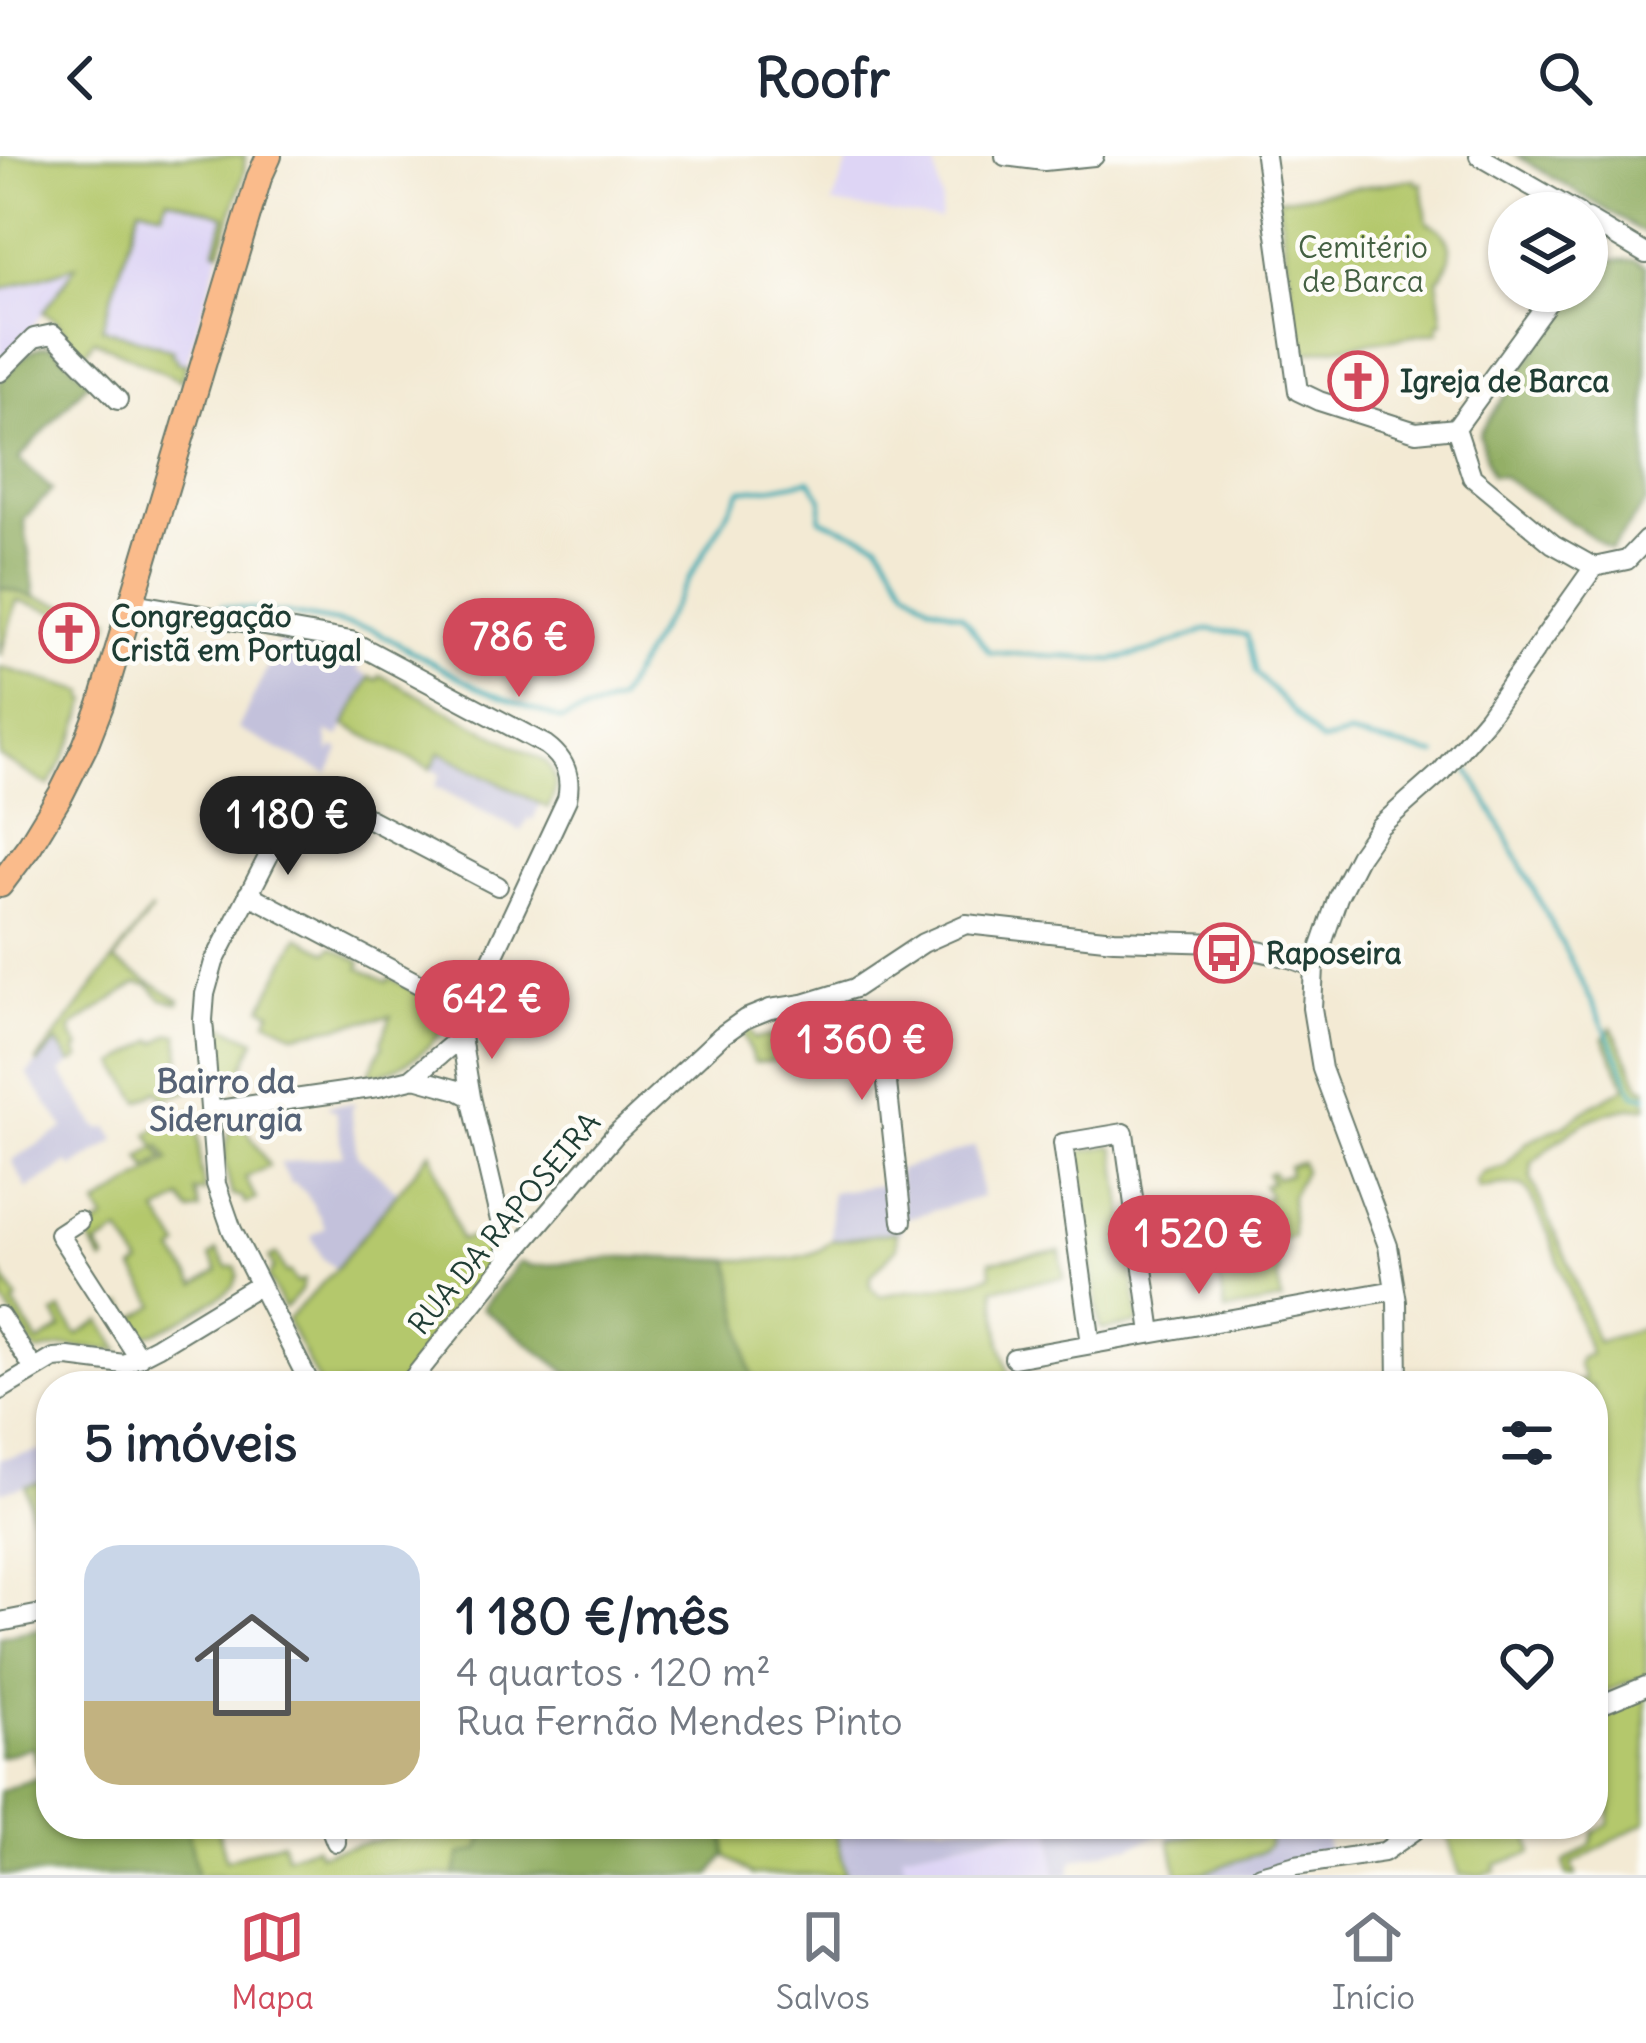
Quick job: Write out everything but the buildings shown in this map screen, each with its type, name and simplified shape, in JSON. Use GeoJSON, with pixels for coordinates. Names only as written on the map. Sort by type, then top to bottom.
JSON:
{"type":"FeatureCollection","features":[{"type":"Feature","properties":{"kind":"main road"},"geometry":{"type":"LineString","coordinates":[[0,885],[45,821],[80,757],[101,705],[261,164]]}},
{"type":"Feature","properties":{"kind":"street"},"geometry":{"type":"LineString","coordinates":[[1005,156],[1044,160],[1094,156]]}},
{"type":"Feature","properties":{"kind":"street"},"geometry":{"type":"LineString","coordinates":[[1265,156],[1298,391],[1416,432],[1456,428],[1541,312]]}},
{"type":"Feature","properties":{"kind":"street"},"geometry":{"type":"LineString","coordinates":[[1478,156],[1541,192]]}},
{"type":"Feature","properties":{"kind":"street"},"geometry":{"type":"LineString","coordinates":[[1608,231],[1646,254]]}},
{"type":"Feature","properties":{"kind":"street"},"geometry":{"type":"LineString","coordinates":[[0,372],[34,338],[53,334],[118,400]]}},
{"type":"Feature","properties":{"kind":"street"},"geometry":{"type":"LineString","coordinates":[[1456,428],[1472,477],[1553,544],[1594,567],[1627,560],[1646,540]]}},
{"type":"Feature","properties":{"kind":"street"},"geometry":{"type":"LineString","coordinates":[[1398,1371],[1388,1246],[1322,1069],[1312,1008],[1314,967],[1337,897],[1380,826],[1441,772],[1487,718],[1594,567]]}},
{"type":"Feature","properties":{"kind":"street"},"geometry":{"type":"LineString","coordinates":[[133,603],[351,641],[546,745],[559,756],[569,779],[567,799],[461,1036],[415,1078],[211,1111]]}},
{"type":"Feature","properties":{"kind":"street"},"geometry":{"type":"LineString","coordinates":[[303,1371],[232,1231],[216,1184],[204,1033],[205,994],[214,962],[305,785],[498,886]]}},
{"type":"Feature","properties":{"kind":"street"},"geometry":{"type":"LineString","coordinates":[[248,894],[453,1002]]}},
{"type":"Feature","properties":{"kind":"street","name":"RUA DA RAPOSEIRA"},"geometry":{"type":"LineString","coordinates":[[419,1371],[615,1136],[745,1019],[855,988],[923,943],[966,924],[1114,940],[1222,943],[1314,967]]}},
{"type":"Feature","properties":{"kind":"street"},"geometry":{"type":"LineString","coordinates":[[803,1004],[856,1012],[882,1037],[902,1221]]}},
{"type":"Feature","properties":{"kind":"street"},"geometry":{"type":"LineString","coordinates":[[461,1036],[509,1259]]}},
{"type":"Feature","properties":{"kind":"street"},"geometry":{"type":"LineString","coordinates":[[415,1078],[471,1097]]}},
{"type":"Feature","properties":{"kind":"street"},"geometry":{"type":"LineString","coordinates":[[1091,1344],[1063,1143],[1124,1133],[1152,1333]]}},
{"type":"Feature","properties":{"kind":"street"},"geometry":{"type":"LineString","coordinates":[[79,1221],[59,1234],[139,1358]]}},
{"type":"Feature","properties":{"kind":"street"},"geometry":{"type":"LineString","coordinates":[[0,1390],[61,1357],[113,1364],[139,1358],[259,1286]]}},
{"type":"Feature","properties":{"kind":"street"},"geometry":{"type":"LineString","coordinates":[[1014,1358],[1395,1290]]}},
{"type":"Feature","properties":{"kind":"street"},"geometry":{"type":"LineString","coordinates":[[0,1316],[34,1369]]}},
{"type":"Feature","properties":{"kind":"street"},"geometry":{"type":"LineString","coordinates":[[0,1622],[36,1615]]}},
{"type":"Feature","properties":{"kind":"street"},"geometry":{"type":"LineString","coordinates":[[1608,1701],[1646,1686]]}},
{"type":"Feature","properties":{"kind":"street"},"geometry":{"type":"LineString","coordinates":[[1260,1875],[1315,1869],[1384,1852],[1403,1839]]}},
{"type":"Feature","properties":{"kind":"shaded area"},"geometry":{"type":"Polygon","coordinates":[[[170,156],[235,200],[181,381],[56,320],[170,156]]]}},
{"type":"Feature","properties":{"kind":"shaded area"},"geometry":{"type":"Polygon","coordinates":[[[851,156],[933,156],[942,200],[940,220],[832,204],[851,156]]]}},
{"type":"Feature","properties":{"kind":"shaded area"},"geometry":{"type":"Polygon","coordinates":[[[78,265],[20,343],[0,362],[0,290],[78,265]]]}},
{"type":"Feature","properties":{"kind":"shaded area"},"geometry":{"type":"Polygon","coordinates":[[[280,641],[293,648],[295,642],[316,646],[341,662],[345,656],[370,677],[339,737],[326,731],[330,754],[334,747],[340,750],[328,774],[238,729],[280,641]]]}},
{"type":"Feature","properties":{"kind":"shaded area"},"geometry":{"type":"Polygon","coordinates":[[[440,752],[540,804],[533,820],[528,818],[521,831],[435,786],[441,774],[431,769],[440,752]]]}},
{"type":"Feature","properties":{"kind":"shaded area"},"geometry":{"type":"Polygon","coordinates":[[[57,1041],[72,1063],[61,1072],[96,1126],[108,1127],[116,1140],[73,1168],[69,1163],[27,1189],[12,1161],[64,1128],[27,1074],[57,1041]]]}},
{"type":"Feature","properties":{"kind":"shaded area"},"geometry":{"type":"Polygon","coordinates":[[[357,1103],[351,1109],[357,1155],[398,1192],[336,1269],[323,1259],[311,1236],[325,1228],[319,1215],[306,1193],[291,1184],[280,1163],[343,1155],[336,1112],[326,1106],[357,1103]]]}},
{"type":"Feature","properties":{"kind":"shaded area"},"geometry":{"type":"Polygon","coordinates":[[[975,1146],[982,1197],[903,1219],[898,1170],[975,1146]]]}},
{"type":"Feature","properties":{"kind":"shaded area"},"geometry":{"type":"Polygon","coordinates":[[[896,1183],[901,1232],[831,1241],[831,1192],[896,1183]]]}},
{"type":"Feature","properties":{"kind":"shaded area"},"geometry":{"type":"Polygon","coordinates":[[[36,1452],[36,1484],[0,1492],[0,1459],[36,1452]]]}},
{"type":"Feature","properties":{"kind":"shaded area"},"geometry":{"type":"Polygon","coordinates":[[[838,1839],[972,1839],[902,1853],[906,1875],[846,1875],[838,1839]]]}},
{"type":"Feature","properties":{"kind":"shaded area"},"geometry":{"type":"Polygon","coordinates":[[[974,1839],[1053,1839],[1055,1875],[906,1875],[901,1853],[974,1839]]]}},
{"type":"Feature","properties":{"kind":"shaded area"},"geometry":{"type":"Polygon","coordinates":[[[1053,1839],[1149,1839],[1075,1860],[1071,1875],[1055,1875],[1053,1839]]]}},
{"type":"Feature","properties":{"kind":"shaded area"},"geometry":{"type":"Polygon","coordinates":[[[1170,1839],[1326,1839],[1330,1859],[1252,1875],[1178,1875],[1170,1839]]]}},
{"type":"Feature","properties":{"kind":"green space"},"geometry":{"type":"Polygon","coordinates":[[[0,156],[245,156],[220,251],[215,249],[225,216],[167,198],[162,212],[140,206],[102,328],[173,350],[176,362],[186,363],[181,381],[94,340],[83,356],[56,320],[43,312],[76,266],[0,290],[0,156]]]}},
{"type":"Feature","properties":{"kind":"green space"},"geometry":{"type":"Polygon","coordinates":[[[1517,156],[1646,156],[1646,234],[1608,211],[1608,192],[1577,192],[1517,156]]]}},
{"type":"Feature","properties":{"kind":"green space","name":"Cemitério de Barca"},"geometry":{"type":"Polygon","coordinates":[[[1415,179],[1422,183],[1427,222],[1443,233],[1450,248],[1448,264],[1437,279],[1443,322],[1438,323],[1439,332],[1300,353],[1278,199],[1415,179]]]}},
{"type":"Feature","properties":{"kind":"green space"},"geometry":{"type":"Polygon","coordinates":[[[1608,260],[1636,260],[1646,266],[1646,502],[1611,550],[1502,476],[1491,475],[1479,434],[1561,312],[1608,312],[1608,260]]]}},
{"type":"Feature","properties":{"kind":"green space"},"geometry":{"type":"Polygon","coordinates":[[[54,347],[89,381],[19,459],[52,490],[24,519],[35,597],[0,587],[0,381],[27,355],[54,347]]]}},
{"type":"Feature","properties":{"kind":"green space"},"geometry":{"type":"Polygon","coordinates":[[[0,587],[111,618],[108,627],[17,600],[0,656],[0,587]]]}},
{"type":"Feature","properties":{"kind":"green space"},"geometry":{"type":"Polygon","coordinates":[[[0,667],[86,692],[88,700],[74,739],[49,786],[0,757],[0,667]]]}},
{"type":"Feature","properties":{"kind":"green space"},"geometry":{"type":"Polygon","coordinates":[[[380,675],[546,762],[555,785],[548,808],[440,752],[431,769],[345,725],[370,677],[377,680],[380,675]]]}},
{"type":"Feature","properties":{"kind":"green space"},"geometry":{"type":"Polygon","coordinates":[[[152,909],[114,961],[179,1003],[161,999],[149,985],[137,983],[72,1027],[80,1058],[72,1063],[57,1042],[38,1063],[37,1061],[152,909]]]}},
{"type":"Feature","properties":{"kind":"green space"},"geometry":{"type":"Polygon","coordinates":[[[298,937],[328,952],[332,947],[361,962],[359,968],[387,982],[390,978],[454,1011],[419,1054],[367,1077],[391,1016],[295,1034],[267,1020],[271,1011],[262,1007],[298,937]]]}},
{"type":"Feature","properties":{"kind":"green space"},"geometry":{"type":"Polygon","coordinates":[[[215,1022],[255,1040],[241,1071],[246,1078],[242,1089],[222,1068],[215,1022]]]}},
{"type":"Feature","properties":{"kind":"green space"},"geometry":{"type":"Polygon","coordinates":[[[748,1025],[754,1039],[771,1036],[775,1053],[831,1048],[831,1058],[754,1062],[742,1030],[748,1025]]]}},
{"type":"Feature","properties":{"kind":"green space"},"geometry":{"type":"Polygon","coordinates":[[[1612,1027],[1641,1087],[1646,1088],[1646,1107],[1612,1111],[1584,1123],[1532,1163],[1531,1179],[1597,1342],[1646,1327],[1646,1677],[1608,1692],[1608,1371],[1581,1371],[1581,1358],[1590,1354],[1550,1237],[1528,1191],[1502,1185],[1479,1190],[1476,1182],[1483,1173],[1505,1167],[1526,1143],[1626,1087],[1603,1037],[1612,1027]]]}},
{"type":"Feature","properties":{"kind":"green space"},"geometry":{"type":"Polygon","coordinates":[[[178,1034],[182,1080],[196,1088],[165,1099],[158,1091],[140,1102],[116,1064],[178,1034]]]}},
{"type":"Feature","properties":{"kind":"green space"},"geometry":{"type":"Polygon","coordinates":[[[197,1109],[205,1192],[195,1191],[200,1210],[190,1212],[181,1199],[158,1213],[180,1247],[174,1252],[196,1285],[218,1271],[210,1257],[217,1251],[227,1267],[236,1267],[238,1276],[234,1285],[206,1306],[165,1328],[143,1333],[121,1306],[134,1319],[156,1305],[134,1270],[141,1265],[120,1232],[97,1246],[103,1262],[85,1233],[105,1220],[97,1206],[169,1160],[160,1146],[164,1159],[148,1169],[140,1158],[156,1147],[148,1134],[197,1109]]]}},
{"type":"Feature","properties":{"kind":"green space"},"geometry":{"type":"Polygon","coordinates":[[[240,1119],[269,1166],[245,1178],[256,1199],[245,1204],[243,1198],[232,1195],[225,1154],[228,1135],[240,1119]]]}},
{"type":"Feature","properties":{"kind":"green space"},"geometry":{"type":"Polygon","coordinates":[[[1110,1146],[1115,1149],[1139,1320],[1104,1330],[1076,1156],[1110,1146]]]}},
{"type":"Feature","properties":{"kind":"green space"},"geometry":{"type":"Polygon","coordinates":[[[431,1151],[460,1240],[491,1234],[486,1259],[490,1262],[468,1302],[410,1371],[312,1371],[287,1320],[336,1269],[431,1151]]]}},
{"type":"Feature","properties":{"kind":"green space"},"geometry":{"type":"Polygon","coordinates":[[[1301,1162],[1304,1171],[1291,1196],[1293,1237],[1276,1241],[1282,1301],[1225,1311],[1213,1238],[1267,1229],[1256,1204],[1269,1197],[1263,1185],[1271,1182],[1267,1174],[1272,1172],[1276,1178],[1289,1174],[1288,1166],[1301,1162]]]}},
{"type":"Feature","properties":{"kind":"green space"},"geometry":{"type":"Polygon","coordinates":[[[896,1232],[897,1247],[871,1276],[870,1287],[880,1296],[977,1280],[991,1275],[990,1261],[1060,1251],[1064,1278],[994,1288],[1008,1371],[751,1371],[730,1260],[797,1257],[831,1241],[896,1232]]]}},
{"type":"Feature","properties":{"kind":"green space"},"geometry":{"type":"Polygon","coordinates":[[[276,1254],[296,1283],[304,1280],[301,1291],[284,1309],[268,1277],[274,1268],[269,1258],[276,1254]]]}},
{"type":"Feature","properties":{"kind":"green space"},"geometry":{"type":"Polygon","coordinates":[[[621,1257],[730,1260],[751,1371],[565,1371],[482,1308],[519,1262],[530,1266],[621,1257]]]}},
{"type":"Feature","properties":{"kind":"green space"},"geometry":{"type":"Polygon","coordinates":[[[0,1271],[39,1343],[62,1328],[54,1314],[61,1310],[77,1335],[101,1321],[120,1351],[66,1346],[37,1352],[1,1298],[5,1289],[0,1271]]]}},
{"type":"Feature","properties":{"kind":"green space"},"geometry":{"type":"Polygon","coordinates":[[[36,1484],[36,1538],[26,1486],[36,1484]]]}},
{"type":"Feature","properties":{"kind":"green space"},"geometry":{"type":"Polygon","coordinates":[[[36,1629],[36,1759],[32,1747],[0,1757],[0,1637],[36,1629]]]}},
{"type":"Feature","properties":{"kind":"green space"},"geometry":{"type":"Polygon","coordinates":[[[1646,1694],[1646,1822],[1572,1864],[1576,1875],[1567,1875],[1564,1862],[1591,1845],[1592,1839],[1608,1839],[1608,1710],[1646,1694]]]}},
{"type":"Feature","properties":{"kind":"green space"},"geometry":{"type":"Polygon","coordinates":[[[36,1778],[36,1839],[190,1839],[197,1875],[0,1875],[0,1791],[36,1778]]]}},
{"type":"Feature","properties":{"kind":"green space"},"geometry":{"type":"Polygon","coordinates":[[[190,1839],[221,1839],[226,1860],[282,1841],[287,1856],[315,1846],[319,1854],[383,1839],[483,1839],[479,1851],[460,1854],[455,1875],[197,1875],[190,1839]]]}},
{"type":"Feature","properties":{"kind":"green space"},"geometry":{"type":"Polygon","coordinates":[[[483,1839],[725,1839],[725,1855],[710,1875],[455,1875],[460,1854],[479,1850],[483,1839]]]}},
{"type":"Feature","properties":{"kind":"green space"},"geometry":{"type":"Polygon","coordinates":[[[725,1839],[838,1839],[846,1875],[752,1875],[725,1855],[725,1839]]]}},
{"type":"Feature","properties":{"kind":"green space"},"geometry":{"type":"Polygon","coordinates":[[[1449,1839],[1530,1839],[1532,1853],[1495,1865],[1496,1870],[1481,1875],[1460,1875],[1449,1839]]]}},
{"type":"Feature","properties":{"kind":"green space"},"geometry":{"type":"Polygon","coordinates":[[[1170,1840],[1270,1840],[1259,1853],[1208,1871],[1178,1875],[1170,1840]]]}},
{"type":"Feature","properties":{"kind":"waterway"},"geometry":{"type":"LineString","coordinates":[[221,606],[372,629],[478,688],[561,720],[617,701],[741,490],[810,480],[822,499],[820,519],[879,542],[906,586],[929,604],[962,615],[989,652],[1113,660],[1209,629],[1247,635],[1256,673],[1321,742],[1349,735],[1436,755]]}},
{"type":"Feature","properties":{"kind":"waterway"},"geometry":{"type":"LineString","coordinates":[[1469,771],[1577,973],[1634,1094],[1646,1096]]}},
{"type":"Feature","properties":{"kind":"place","name":"Igreja de Barca"},"geometry":{"type":"Point","coordinates":[1358,381]}},
{"type":"Feature","properties":{"kind":"place","name":"Congregação Cristã em Portugal"},"geometry":{"type":"Point","coordinates":[69,633]}},
{"type":"Feature","properties":{"kind":"place","name":"Raposeira"},"geometry":{"type":"Point","coordinates":[1224,953]}},
{"type":"Feature","properties":{"kind":"district","name":"Bairro da Siderurgia"},"geometry":{"type":"Point","coordinates":[226,1100]}}]}
